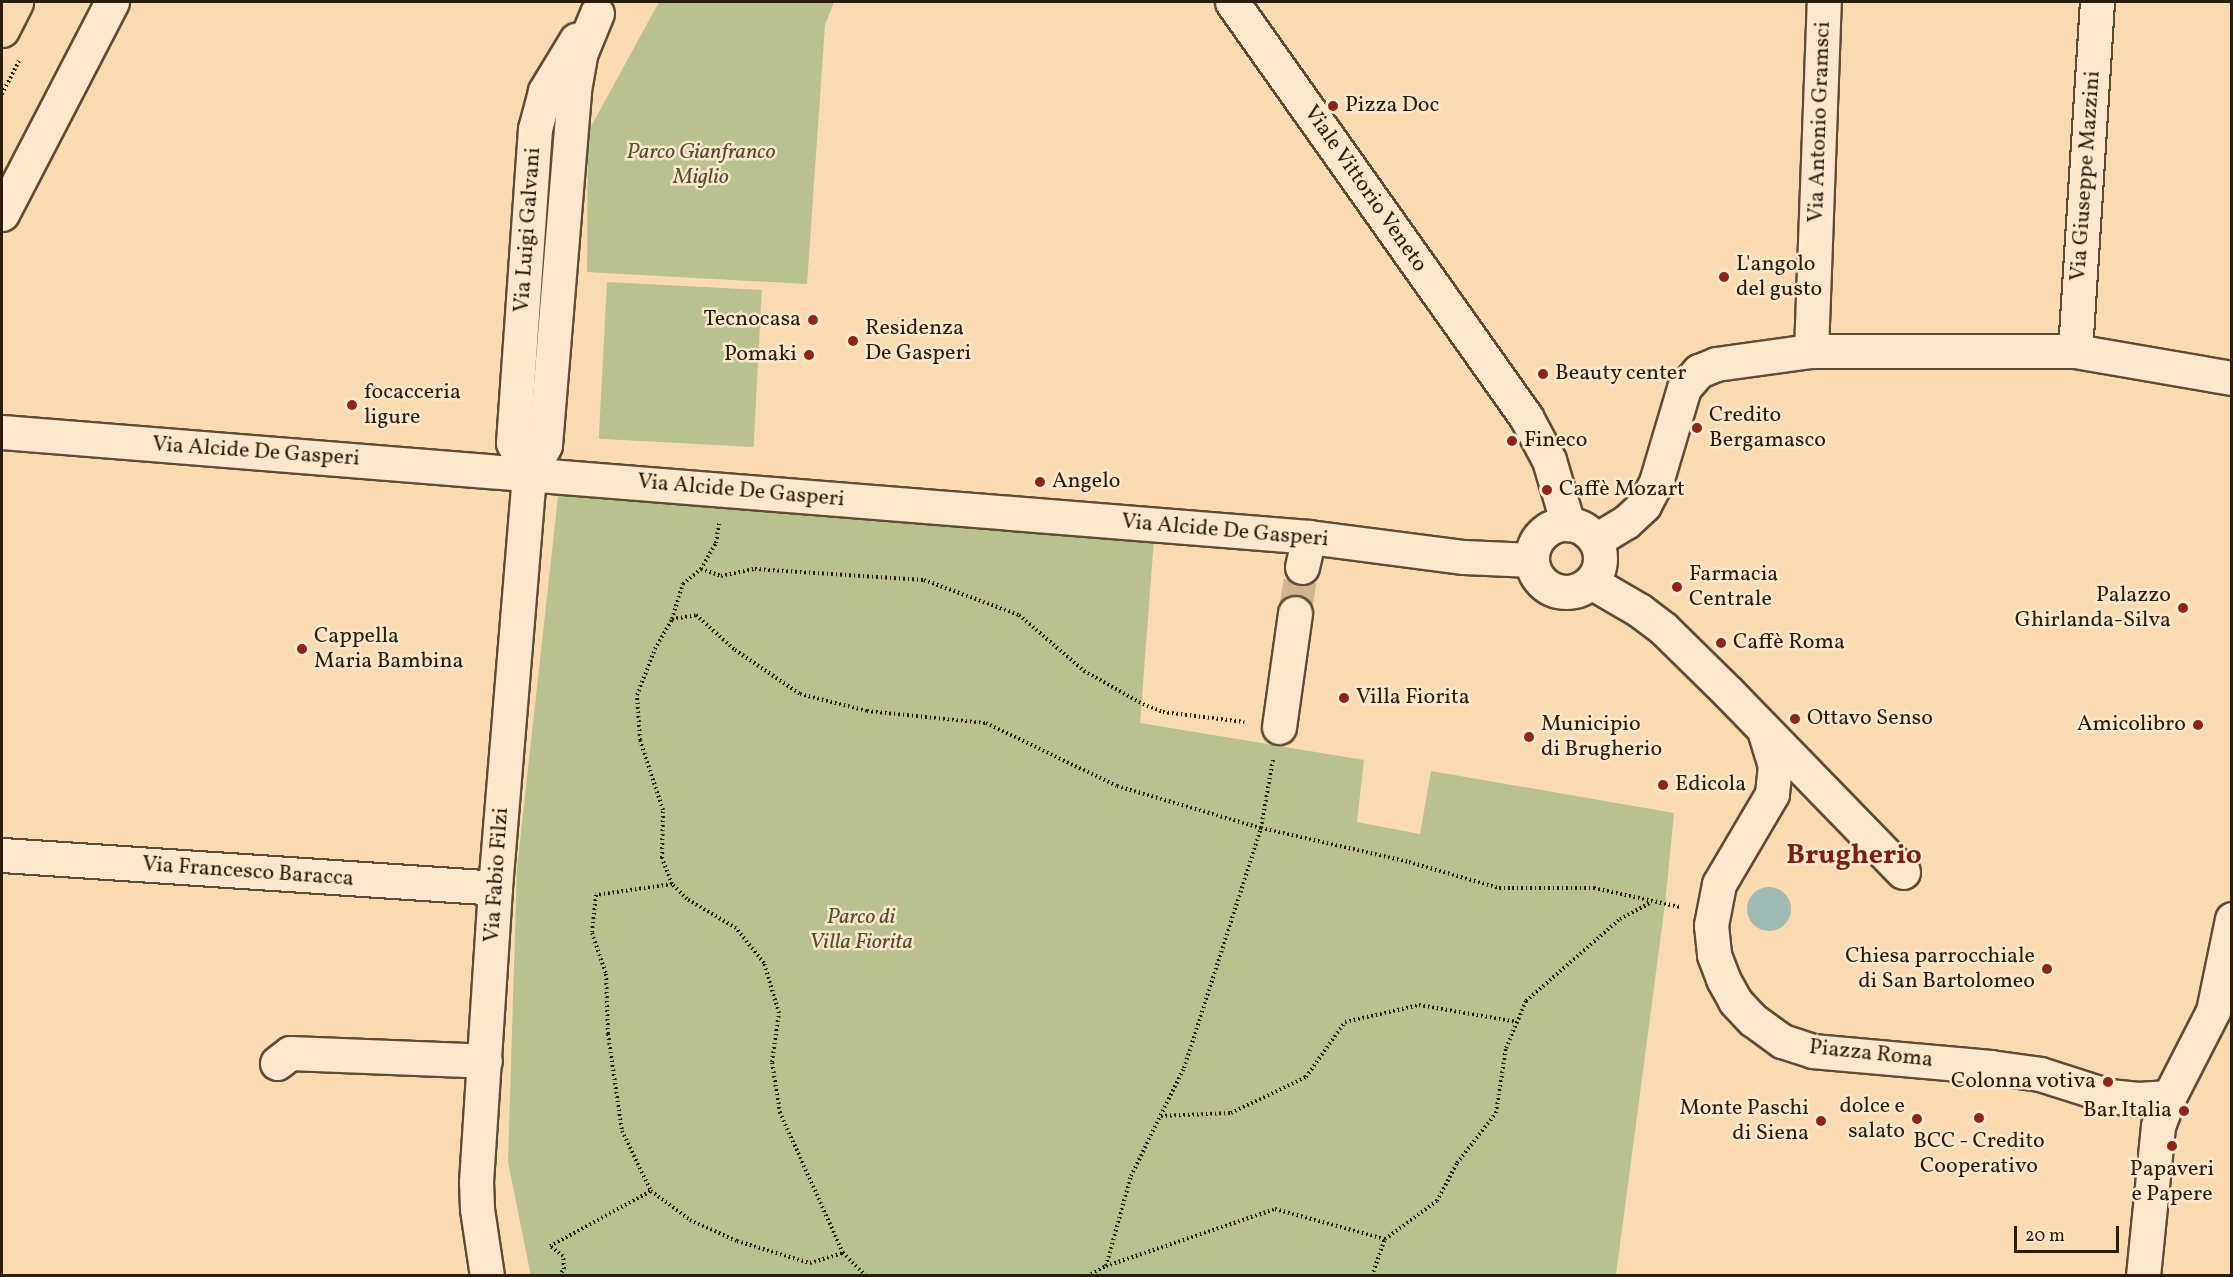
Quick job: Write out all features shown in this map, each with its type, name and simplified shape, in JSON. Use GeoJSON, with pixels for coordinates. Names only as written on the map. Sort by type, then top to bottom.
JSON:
{"type":"FeatureCollection","features":[{"type":"Feature","properties":{"kind":"main road"},"geometry":{"type":"LineString","coordinates":[[2,30],[16,2]]}},
{"type":"Feature","properties":{"kind":"street"},"geometry":{"type":"LineString","coordinates":[[2,214],[112,2]]}},
{"type":"Feature","properties":{"kind":"street","name":"Viale Vittorio Veneto"},"geometry":{"type":"LineString","coordinates":[[1232,2],[1498,377],[1541,443],[1554,476],[1568,524]]}},
{"type":"Feature","properties":{"kind":"street","name":"Via Antonio Gramsci"},"geometry":{"type":"LineString","coordinates":[[1811,351],[1824,2]]}},
{"type":"Feature","properties":{"kind":"street","name":"Via Giuseppe Mazzini"},"geometry":{"type":"LineString","coordinates":[[2075,351],[2097,2]]}},
{"type":"Feature","properties":{"kind":"street","name":"Via Luigi Galvani"},"geometry":{"type":"LineString","coordinates":[[529,474],[513,443],[535,129],[538,110],[555,71],[600,7]]}},
{"type":"Feature","properties":{"kind":"street"},"geometry":{"type":"LineString","coordinates":[[1596,540],[1626,522],[1644,505],[1651,494],[1677,405],[1690,379],[1699,371],[1716,364],[1811,351],[2075,351],[2232,378]]}},
{"type":"Feature","properties":{"kind":"street"},"geometry":{"type":"LineString","coordinates":[[1498,377],[1533,391]]}},
{"type":"Feature","properties":{"kind":"street"},"geometry":{"type":"LineString","coordinates":[[1655,385],[1690,379]]}},
{"type":"Feature","properties":{"kind":"street","name":"Via Alcide De Gasperi"},"geometry":{"type":"LineString","coordinates":[[2,432],[724,489],[1305,552],[1532,560]]}},
{"type":"Feature","properties":{"kind":"street","name":"Via Fabio Filzi"},"geometry":{"type":"LineString","coordinates":[[487,1275],[477,1209],[476,1182],[495,888],[529,474]]}},
{"type":"Feature","properties":{"kind":"street"},"geometry":{"type":"LineString","coordinates":[[1568,524],[1579,526],[1596,540],[1600,562],[1591,582],[1581,589],[1559,592],[1540,580],[1532,560],[1538,539],[1546,531],[1568,524]]}},
{"type":"Feature","properties":{"kind":"street"},"geometry":{"type":"LineString","coordinates":[[1591,582],[1639,610],[1728,692],[1903,872]]}},
{"type":"Feature","properties":{"kind":"street"},"geometry":{"type":"LineString","coordinates":[[1279,727],[1295,612]]}},
{"type":"Feature","properties":{"kind":"street","name":"Piazza Roma"},"geometry":{"type":"LineString","coordinates":[[1764,730],[1775,765],[1772,794],[1719,884],[1712,914],[1714,955],[1728,989],[1753,1020],[1782,1041],[1812,1051],[1942,1061],[2040,1074],[2125,1099],[2169,1097]]}},
{"type":"Feature","properties":{"kind":"street","name":"Via Francesco Baracca"},"geometry":{"type":"LineString","coordinates":[[2,855],[495,888]]}},
{"type":"Feature","properties":{"kind":"street"},"geometry":{"type":"LineString","coordinates":[[2143,1275],[2155,1141],[2169,1097],[2222,1012],[2232,918]]}},
{"type":"Feature","properties":{"kind":"street"},"geometry":{"type":"LineString","coordinates":[[277,1064],[290,1053],[485,1060]]}},
{"type":"Feature","properties":{"kind":"path"},"geometry":{"type":"LineString","coordinates":[[724,489],[716,543],[701,569],[683,584],[672,619],[655,649],[637,695],[640,740],[663,810],[662,858],[672,884],[687,900],[736,928],[764,963],[779,1012],[772,1062],[780,1113],[843,1253],[866,1275]]}},
{"type":"Feature","properties":{"kind":"path"},"geometry":{"type":"LineString","coordinates":[[701,569],[721,576],[755,569],[924,580],[1019,615],[1084,671],[1143,704],[1163,712],[1279,727],[1261,828],[1184,1068],[1131,1176],[1106,1266]]}},
{"type":"Feature","properties":{"kind":"path"},"geometry":{"type":"LineString","coordinates":[[672,619],[696,615],[735,650],[800,694],[867,711],[986,723],[1117,786],[1261,828],[1409,862],[1499,888],[1594,888],[1712,914]]}},
{"type":"Feature","properties":{"kind":"path"},"geometry":{"type":"LineString","coordinates":[[672,884],[596,895],[592,933],[606,974],[608,1034],[622,1131],[651,1191],[690,1220],[737,1242],[810,1263],[843,1253]]}},
{"type":"Feature","properties":{"kind":"path"},"geometry":{"type":"LineString","coordinates":[[1372,1275],[1385,1239],[1437,1201],[1457,1163],[1496,1113],[1506,1048],[1526,1001],[1620,919],[1653,901]]}},
{"type":"Feature","properties":{"kind":"path"},"geometry":{"type":"LineString","coordinates":[[1161,1116],[1231,1113],[1306,1077],[1345,1022],[1419,1005],[1517,1022]]}},
{"type":"Feature","properties":{"kind":"path"},"geometry":{"type":"LineString","coordinates":[[559,1275],[564,1269],[563,1256],[550,1246],[651,1191]]}},
{"type":"Feature","properties":{"kind":"path"},"geometry":{"type":"LineString","coordinates":[[1087,1275],[1106,1266],[1275,1209],[1385,1239]]}},
{"type":"Feature","properties":{"kind":"green space","name":"Parco Gianfranco Miglio"},"geometry":{"type":"Polygon","coordinates":[[[659,2],[834,2],[825,25],[807,284],[587,272],[588,132],[659,2]]]}},
{"type":"Feature","properties":{"kind":"green space"},"geometry":{"type":"Polygon","coordinates":[[[607,282],[762,290],[754,447],[599,439],[607,282]]]}},
{"type":"Feature","properties":{"kind":"green space","name":"Parco di Villa Fiorita"},"geometry":{"type":"Polygon","coordinates":[[[559,488],[1154,539],[1140,723],[1364,760],[1357,822],[1420,834],[1431,771],[1674,813],[1665,904],[1616,1275],[531,1276],[508,1162],[517,868],[559,488]]]}},
{"type":"Feature","properties":{"kind":"water"},"geometry":{"type":"Polygon","coordinates":[[[1769,887],[1785,893],[1791,909],[1785,925],[1769,931],[1753,925],[1747,909],[1753,893],[1769,887]]]}},
{"type":"Feature","properties":{"kind":"tunnel"},"geometry":{"type":"LineString","coordinates":[[1295,613],[1302,567]]}},
{"type":"Feature","properties":{"kind":"place","name":"Pizza Doc"},"geometry":{"type":"Point","coordinates":[1333,106]}},
{"type":"Feature","properties":{"kind":"place","name":"L'angolo del gusto"},"geometry":{"type":"Point","coordinates":[1724,277]}},
{"type":"Feature","properties":{"kind":"place","name":"Tecnocasa"},"geometry":{"type":"Point","coordinates":[813,320]}},
{"type":"Feature","properties":{"kind":"place","name":"Residenza De Gasperi"},"geometry":{"type":"Point","coordinates":[853,341]}},
{"type":"Feature","properties":{"kind":"place","name":"Pomaki"},"geometry":{"type":"Point","coordinates":[809,355]}},
{"type":"Feature","properties":{"kind":"place","name":"Beauty center"},"geometry":{"type":"Point","coordinates":[1543,374]}},
{"type":"Feature","properties":{"kind":"place","name":"focacceria ligure"},"geometry":{"type":"Point","coordinates":[352,405]}},
{"type":"Feature","properties":{"kind":"place","name":"Credito Bergamasco"},"geometry":{"type":"Point","coordinates":[1697,428]}},
{"type":"Feature","properties":{"kind":"place","name":"Fineco"},"geometry":{"type":"Point","coordinates":[1512,441]}},
{"type":"Feature","properties":{"kind":"place","name":"Angelo"},"geometry":{"type":"Point","coordinates":[1040,482]}},
{"type":"Feature","properties":{"kind":"place","name":"Caffè Mozart"},"geometry":{"type":"Point","coordinates":[1547,490]}},
{"type":"Feature","properties":{"kind":"place","name":"Farmacia Centrale"},"geometry":{"type":"Point","coordinates":[1677,587]}},
{"type":"Feature","properties":{"kind":"place","name":"Palazzo Ghirlanda-Silva"},"geometry":{"type":"Point","coordinates":[2183,608]}},
{"type":"Feature","properties":{"kind":"place","name":"Caffè Roma"},"geometry":{"type":"Point","coordinates":[1721,643]}},
{"type":"Feature","properties":{"kind":"place","name":"Cappella Maria Bambina"},"geometry":{"type":"Point","coordinates":[302,649]}},
{"type":"Feature","properties":{"kind":"place","name":"Villa Fiorita"},"geometry":{"type":"Point","coordinates":[1344,698]}},
{"type":"Feature","properties":{"kind":"place","name":"Ottavo Senso"},"geometry":{"type":"Point","coordinates":[1795,719]}},
{"type":"Feature","properties":{"kind":"place","name":"Amicolibro"},"geometry":{"type":"Point","coordinates":[2198,725]}},
{"type":"Feature","properties":{"kind":"place","name":"Municipio di Brugherio"},"geometry":{"type":"Point","coordinates":[1529,737]}},
{"type":"Feature","properties":{"kind":"place","name":"Edicola"},"geometry":{"type":"Point","coordinates":[1663,785]}},
{"type":"Feature","properties":{"kind":"place","name":"Chiesa parrocchiale di San Bartolomeo"},"geometry":{"type":"Point","coordinates":[2047,969]}},
{"type":"Feature","properties":{"kind":"place","name":"Colonna votiva"},"geometry":{"type":"Point","coordinates":[2108,1082]}},
{"type":"Feature","properties":{"kind":"place","name":"Bar Italia"},"geometry":{"type":"Point","coordinates":[2184,1111]}},
{"type":"Feature","properties":{"kind":"place","name":"BCC - Credito Cooperativo"},"geometry":{"type":"Point","coordinates":[1979,1118]}},
{"type":"Feature","properties":{"kind":"place","name":"dolce e salato"},"geometry":{"type":"Point","coordinates":[1917,1119]}},
{"type":"Feature","properties":{"kind":"place","name":"Monte Paschi di Siena"},"geometry":{"type":"Point","coordinates":[1821,1121]}},
{"type":"Feature","properties":{"kind":"place","name":"Papaveri e Papere"},"geometry":{"type":"Point","coordinates":[2172,1146]}},
{"type":"Feature","properties":{"kind":"district","name":"Brugherio"},"geometry":{"type":"Point","coordinates":[1854,856]}}]}
